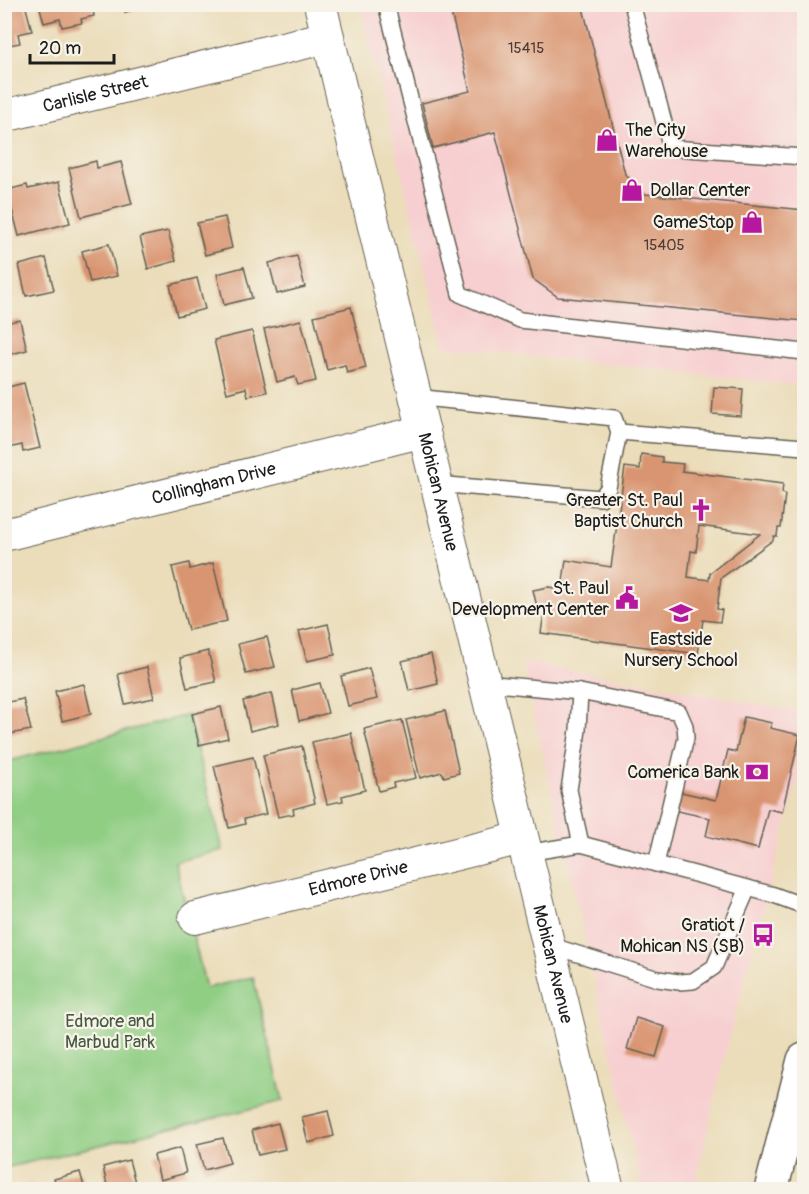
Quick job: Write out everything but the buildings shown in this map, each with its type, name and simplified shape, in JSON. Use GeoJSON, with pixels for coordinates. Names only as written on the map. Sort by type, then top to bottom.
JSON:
{"type":"FeatureCollection","features":[{"type":"Feature","properties":{"kind":"main road"},"geometry":{"type":"LineString","coordinates":[[771,1190],[803,1070]]}},
{"type":"Feature","properties":{"kind":"street","name":"Mohican Avenue"},"geometry":{"type":"LineString","coordinates":[[320,4],[608,1190]]}},
{"type":"Feature","properties":{"kind":"street","name":"Carlisle Street"},"geometry":{"type":"LineString","coordinates":[[4,116],[328,37]]}},
{"type":"Feature","properties":{"kind":"street","name":"Collingham Drive"},"geometry":{"type":"LineString","coordinates":[[4,535],[424,431]]}},
{"type":"Feature","properties":{"kind":"street","name":"Edmore Drive"},"geometry":{"type":"LineString","coordinates":[[195,918],[524,846]]}},
{"type":"Feature","properties":{"kind":"lane"},"geometry":{"type":"LineString","coordinates":[[386,4],[460,294],[520,320],[804,352]]}},
{"type":"Feature","properties":{"kind":"lane"},"geometry":{"type":"LineString","coordinates":[[632,4],[671,148],[804,157]]}},
{"type":"Feature","properties":{"kind":"lane"},"geometry":{"type":"LineString","coordinates":[[415,397],[614,418],[619,432],[609,488],[601,498],[436,484]]}},
{"type":"Feature","properties":{"kind":"lane"},"geometry":{"type":"LineString","coordinates":[[619,432],[804,447]]}},
{"type":"Feature","properties":{"kind":"lane"},"geometry":{"type":"LineString","coordinates":[[484,683],[580,692],[679,712],[686,726],[686,738],[656,864]]}},
{"type":"Feature","properties":{"kind":"lane"},"geometry":{"type":"LineString","coordinates":[[580,692],[578,730],[569,790],[581,844]]}},
{"type":"Feature","properties":{"kind":"lane"},"geometry":{"type":"LineString","coordinates":[[524,846],[581,844],[748,888],[804,906]]}},
{"type":"Feature","properties":{"kind":"lane"},"geometry":{"type":"LineString","coordinates":[[548,945],[658,979],[693,981],[714,967],[748,888]]}},
{"type":"Feature","properties":{"kind":"shaded area"},"geometry":{"type":"Polygon","coordinates":[[[360,5],[804,5],[804,386],[444,346],[360,5]]]}},
{"type":"Feature","properties":{"kind":"shaded area"},"geometry":{"type":"Polygon","coordinates":[[[522,662],[804,712],[804,757],[728,1042],[694,1189],[642,1189],[522,662]]]}},
{"type":"Feature","properties":{"kind":"green space","name":"Edmore and Marbud Park"},"geometry":{"type":"Polygon","coordinates":[[[188,715],[223,850],[175,862],[206,988],[253,977],[283,1101],[5,1168],[5,762],[188,715]]]}},
{"type":"Feature","properties":{"kind":"place","name":"The City Warehouse"},"geometry":{"type":"Point","coordinates":[607,140]}},
{"type":"Feature","properties":{"kind":"place","name":"Dollar Center"},"geometry":{"type":"Point","coordinates":[632,190]}},
{"type":"Feature","properties":{"kind":"place","name":"GameStop"},"geometry":{"type":"Point","coordinates":[752,222]}},
{"type":"Feature","properties":{"kind":"place","name":"Greater St. Paul Baptist Church"},"geometry":{"type":"Point","coordinates":[701,510]}},
{"type":"Feature","properties":{"kind":"place","name":"St. Paul Development Center"},"geometry":{"type":"Point","coordinates":[627,598]}},
{"type":"Feature","properties":{"kind":"place","name":"Eastside Nursery School"},"geometry":{"type":"Point","coordinates":[681,613]}},
{"type":"Feature","properties":{"kind":"place","name":"Comerica Bank"},"geometry":{"type":"Point","coordinates":[757,772]}},
{"type":"Feature","properties":{"kind":"place","name":"Gratiot / Mohican NS (SB)"},"geometry":{"type":"Point","coordinates":[763,935]}}]}
